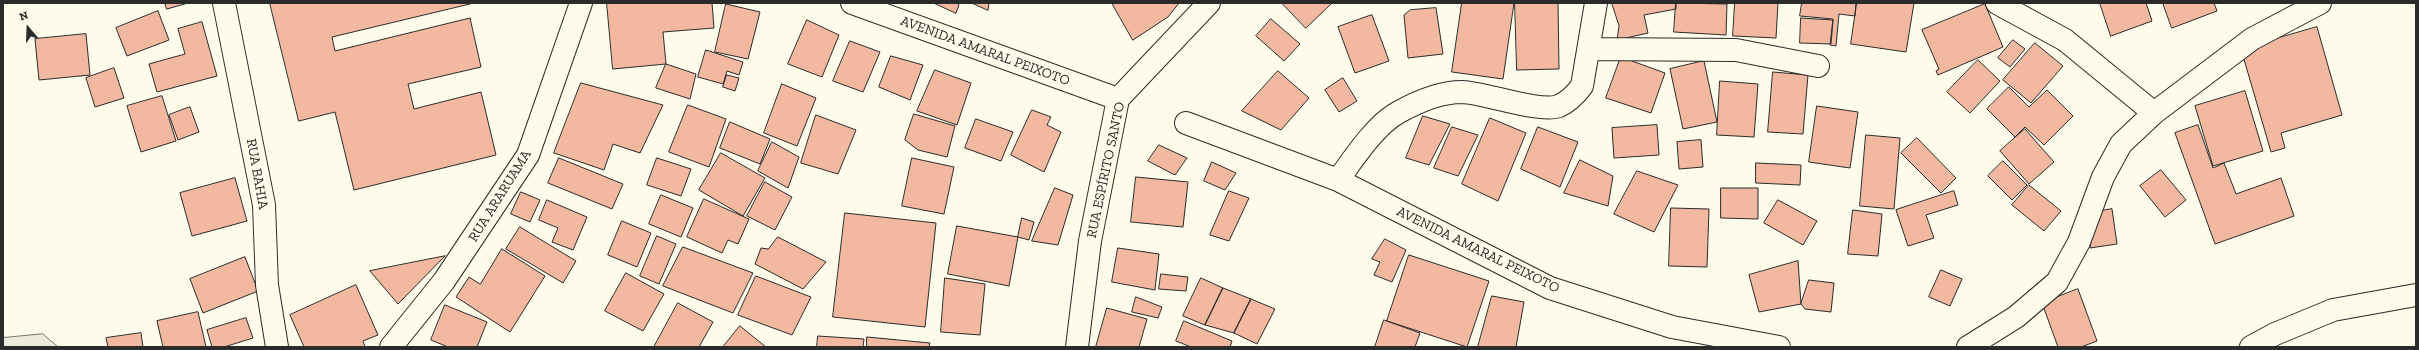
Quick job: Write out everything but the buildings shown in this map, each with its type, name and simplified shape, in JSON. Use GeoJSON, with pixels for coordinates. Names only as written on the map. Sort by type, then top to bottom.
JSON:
{"type":"FeatureCollection","features":[{"type":"Feature","properties":{"kind":"street","name":"RUA BAHIA"},"geometry":{"type":"LineString","coordinates":[[224,3],[264,205],[267,285],[277,347]]}},
{"type":"Feature","properties":{"kind":"street","name":"RUA ARARUAMA"},"geometry":{"type":"LineString","coordinates":[[391,347],[444,281],[528,155],[581,3]]}},
{"type":"Feature","properties":{"kind":"street","name":"AVENIDA AMARAL PEIXOTO"},"geometry":{"type":"LineString","coordinates":[[852,3],[1118,99]]}},
{"type":"Feature","properties":{"kind":"street","name":"RUA ESPÍRITO SANTO"},"geometry":{"type":"LineString","coordinates":[[1077,347],[1090,241],[1118,99],[1208,3]]}},
{"type":"Feature","properties":{"kind":"street"},"geometry":{"type":"LineString","coordinates":[[1338,180],[1366,141],[1397,112],[1427,98],[1462,92],[1529,105],[1558,106],[1575,96],[1582,86],[1596,3]]}},
{"type":"Feature","properties":{"kind":"street"},"geometry":{"type":"LineString","coordinates":[[1996,3],[2065,40],[2154,113]]}},
{"type":"Feature","properties":{"kind":"street"},"geometry":{"type":"LineString","coordinates":[[1968,347],[2016,317],[2057,282],[2079,242],[2103,177],[2121,144],[2154,113],[2252,39],[2320,3]]}},
{"type":"Feature","properties":{"kind":"street"},"geometry":{"type":"LineString","coordinates":[[1589,49],[1736,50],[1818,66]]}},
{"type":"Feature","properties":{"kind":"street","name":"AVENIDA AMARAL PEIXOTO"},"geometry":{"type":"LineString","coordinates":[[1186,124],[1338,180],[1550,288],[1672,327],[1780,347]]}},
{"type":"Feature","properties":{"kind":"street"},"geometry":{"type":"LineString","coordinates":[[2251,347],[2275,334],[2333,310],[2416,295]]}},
{"type":"Feature","properties":{"kind":"shaded area"},"geometry":{"type":"Polygon","coordinates":[[[43,334],[58,347],[3,347],[3,338],[43,334]]]}}]}
